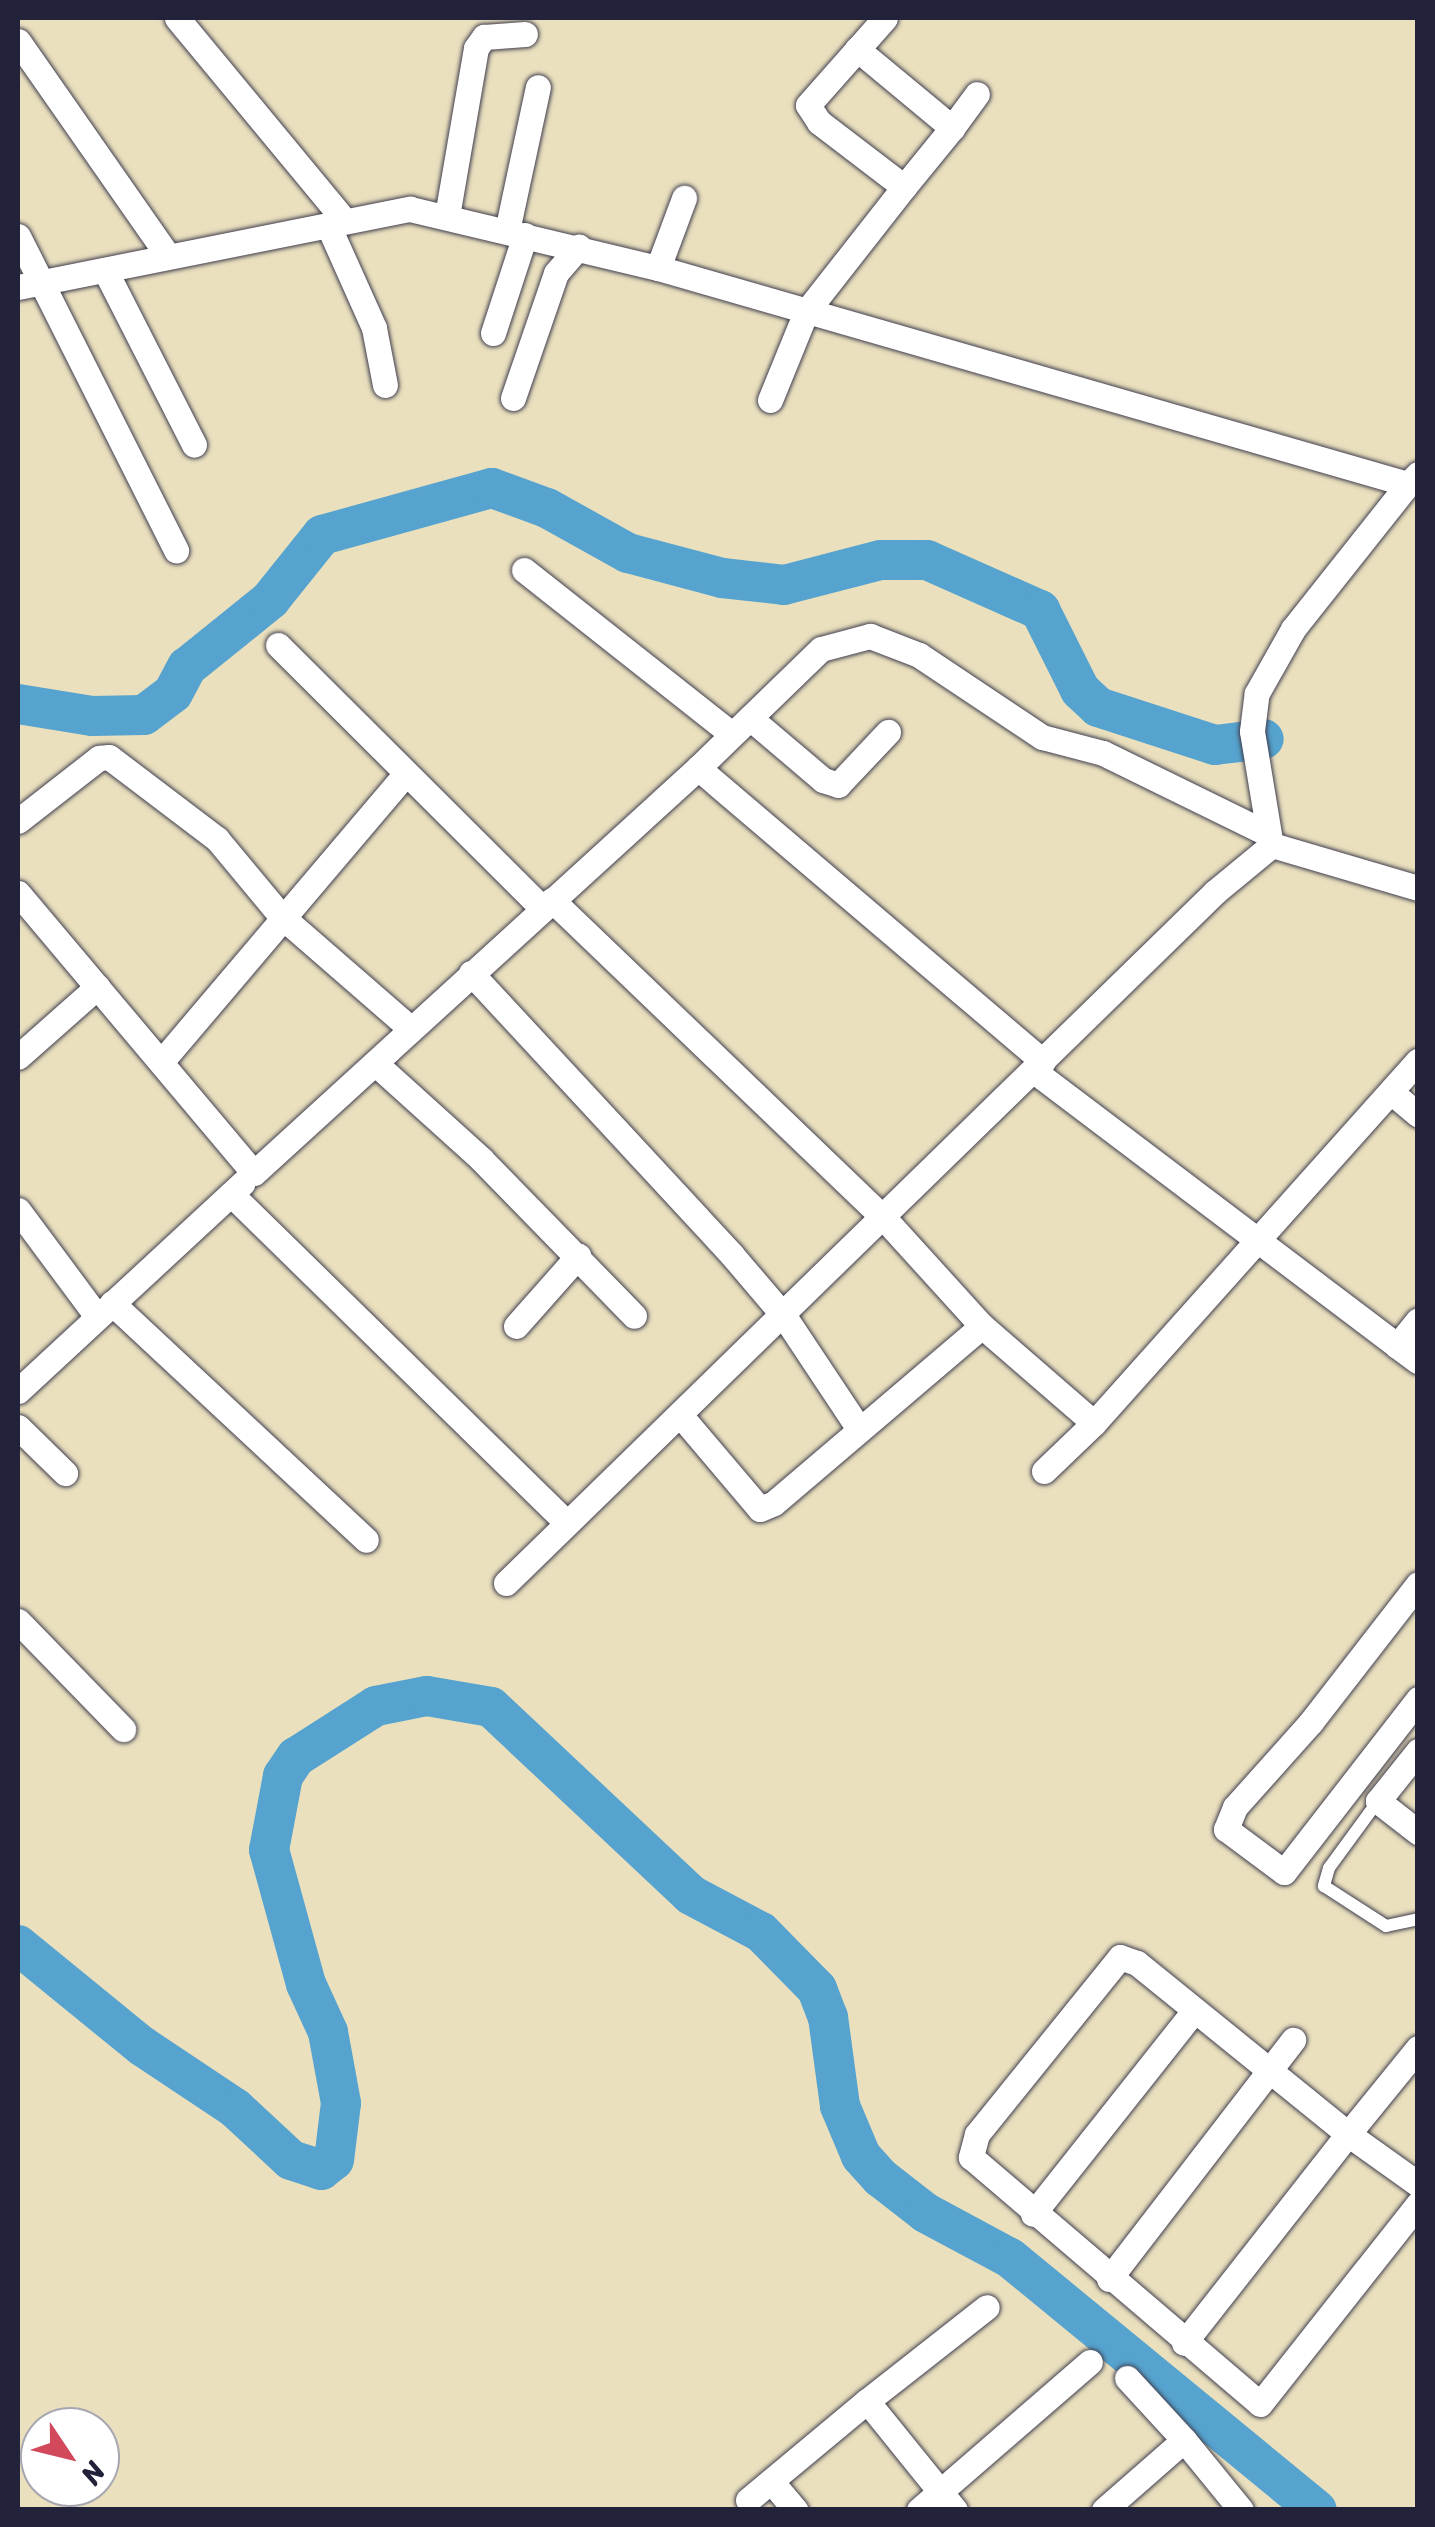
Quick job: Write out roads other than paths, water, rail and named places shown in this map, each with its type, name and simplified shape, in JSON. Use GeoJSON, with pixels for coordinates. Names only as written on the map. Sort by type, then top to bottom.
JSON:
{"type":"FeatureCollection","features":[{"type":"Feature","properties":{"kind":"street"},"geometry":{"type":"LineString","coordinates":[[177,18],[336,222],[374,328],[385,385]]}},
{"type":"Feature","properties":{"kind":"street"},"geometry":{"type":"LineString","coordinates":[[878,20],[858,49],[812,94],[810,110],[904,187]]}},
{"type":"Feature","properties":{"kind":"street"},"geometry":{"type":"LineString","coordinates":[[447,216],[476,48],[484,36],[524,34]]}},
{"type":"Feature","properties":{"kind":"street"},"geometry":{"type":"LineString","coordinates":[[18,41],[166,252]]}},
{"type":"Feature","properties":{"kind":"street"},"geometry":{"type":"LineString","coordinates":[[858,49],[952,128]]}},
{"type":"Feature","properties":{"kind":"street"},"geometry":{"type":"LineString","coordinates":[[493,333],[516,233],[538,87]]}},
{"type":"Feature","properties":{"kind":"street"},"geometry":{"type":"LineString","coordinates":[[770,400],[806,312],[977,94]]}},
{"type":"Feature","properties":{"kind":"street"},"geometry":{"type":"LineString","coordinates":[[658,268],[684,198]]}},
{"type":"Feature","properties":{"kind":"street"},"geometry":{"type":"LineString","coordinates":[[18,287],[105,270],[166,252],[395,210],[447,216],[658,268],[1413,479],[1293,629],[1267,670],[1253,721],[1268,838]]}},
{"type":"Feature","properties":{"kind":"street"},"geometry":{"type":"LineString","coordinates":[[18,236],[176,550]]}},
{"type":"Feature","properties":{"kind":"street"},"geometry":{"type":"LineString","coordinates":[[513,398],[556,273],[579,247]]}},
{"type":"Feature","properties":{"kind":"street"},"geometry":{"type":"LineString","coordinates":[[105,270],[194,445]]}},
{"type":"Feature","properties":{"kind":"street"},"geometry":{"type":"LineString","coordinates":[[524,570],[823,780],[838,785],[888,732]]}},
{"type":"Feature","properties":{"kind":"street"},"geometry":{"type":"LineString","coordinates":[[18,1391],[834,641],[886,640],[1042,737],[1103,754],[1268,838],[1418,888]]}},
{"type":"Feature","properties":{"kind":"street"},"geometry":{"type":"LineString","coordinates":[[278,645],[405,774],[884,1217],[982,1326],[1094,1423]]}},
{"type":"Feature","properties":{"kind":"street"},"geometry":{"type":"LineString","coordinates":[[18,821],[98,758],[109,757],[217,839],[281,916],[411,1029]]}},
{"type":"Feature","properties":{"kind":"street"},"geometry":{"type":"LineString","coordinates":[[698,768],[1039,1066],[1257,1244],[1408,1353],[1418,1320]]}},
{"type":"Feature","properties":{"kind":"street"},"geometry":{"type":"LineString","coordinates":[[162,1061],[405,774]]}},
{"type":"Feature","properties":{"kind":"street"},"geometry":{"type":"LineString","coordinates":[[506,1583],[784,1316],[1268,838]]}},
{"type":"Feature","properties":{"kind":"street"},"geometry":{"type":"LineString","coordinates":[[18,892],[254,1173]]}},
{"type":"Feature","properties":{"kind":"street"},"geometry":{"type":"LineString","coordinates":[[471,972],[784,1316],[859,1429]]}},
{"type":"Feature","properties":{"kind":"street"},"geometry":{"type":"LineString","coordinates":[[18,1057],[98,987]]}},
{"type":"Feature","properties":{"kind":"street"},"geometry":{"type":"LineString","coordinates":[[1044,1472],[1094,1423],[1418,1062]]}},
{"type":"Feature","properties":{"kind":"street"},"geometry":{"type":"LineString","coordinates":[[376,1064],[578,1256],[634,1316]]}},
{"type":"Feature","properties":{"kind":"street"},"geometry":{"type":"LineString","coordinates":[[1391,1092],[1418,1115]]}},
{"type":"Feature","properties":{"kind":"street"},"geometry":{"type":"LineString","coordinates":[[230,1194],[567,1523]]}},
{"type":"Feature","properties":{"kind":"street"},"geometry":{"type":"LineString","coordinates":[[18,1210],[104,1309],[366,1540]]}},
{"type":"Feature","properties":{"kind":"street"},"geometry":{"type":"LineString","coordinates":[[516,1326],[578,1256]]}},
{"type":"Feature","properties":{"kind":"street"},"geometry":{"type":"LineString","coordinates":[[681,1416],[760,1508],[982,1326]]}},
{"type":"Feature","properties":{"kind":"street"},"geometry":{"type":"LineString","coordinates":[[18,1427],[65,1473]]}},
{"type":"Feature","properties":{"kind":"street"},"geometry":{"type":"LineString","coordinates":[[1418,1584],[1226,1819],[1226,1829],[1284,1872],[1418,1699]]}},
{"type":"Feature","properties":{"kind":"street"},"geometry":{"type":"LineString","coordinates":[[18,1621],[123,1728]]}},
{"type":"Feature","properties":{"kind":"street"},"geometry":{"type":"LineString","coordinates":[[1418,1751],[1378,1802],[1418,1832]]}},
{"type":"Feature","properties":{"kind":"street"},"geometry":{"type":"LineString","coordinates":[[1418,2184],[1270,2073],[1136,1963],[1120,1957],[977,2134],[971,2157],[1252,2401],[1265,2402],[1418,2204]]}},
{"type":"Feature","properties":{"kind":"street"},"geometry":{"type":"LineString","coordinates":[[1033,2214],[1193,2012]]}},
{"type":"Feature","properties":{"kind":"street"},"geometry":{"type":"LineString","coordinates":[[1109,2279],[1293,2040]]}},
{"type":"Feature","properties":{"kind":"street"},"geometry":{"type":"LineString","coordinates":[[1184,2343],[1418,2048]]}},
{"type":"Feature","properties":{"kind":"street"},"geometry":{"type":"LineString","coordinates":[[748,2500],[986,2308]]}},
{"type":"Feature","properties":{"kind":"street"},"geometry":{"type":"LineString","coordinates":[[919,2510],[947,2500],[1090,2362]]}},
{"type":"Feature","properties":{"kind":"street"},"geometry":{"type":"LineString","coordinates":[[1128,2378],[1241,2510]]}},
{"type":"Feature","properties":{"kind":"street"},"geometry":{"type":"LineString","coordinates":[[866,2401],[947,2500]]}},
{"type":"Feature","properties":{"kind":"street"},"geometry":{"type":"LineString","coordinates":[[1104,2510],[1184,2440]]}},
{"type":"Feature","properties":{"kind":"street"},"geometry":{"type":"LineString","coordinates":[[772,2481],[794,2510]]}},
{"type":"Feature","properties":{"kind":"lane"},"geometry":{"type":"LineString","coordinates":[[1378,1802],[1328,1868],[1324,1886],[1386,1926],[1418,1919]]}},
{"type":"Feature","properties":{"kind":"waterway"},"geometry":{"type":"LineString","coordinates":[[18,704],[92,716],[144,715],[173,693],[187,667],[270,600],[322,535],[492,488],[547,508],[628,553],[722,578],[784,585],[881,560],[927,560],[1040,610],[1080,690],[1098,707],[1215,745],[1264,739]]}},
{"type":"Feature","properties":{"kind":"waterway"},"geometry":{"type":"LineString","coordinates":[[18,1945],[142,2046],[235,2108],[291,2160],[321,2170],[334,2160],[341,2103],[328,2032],[306,1984],[269,1850],[283,1776],[296,1757],[376,1706],[427,1696],[491,1707],[691,1895],[761,1932],[817,1989],[828,2017],[840,2106],[861,2156],[881,2178],[926,2213],[1010,2258],[1317,2510]]}}]}
